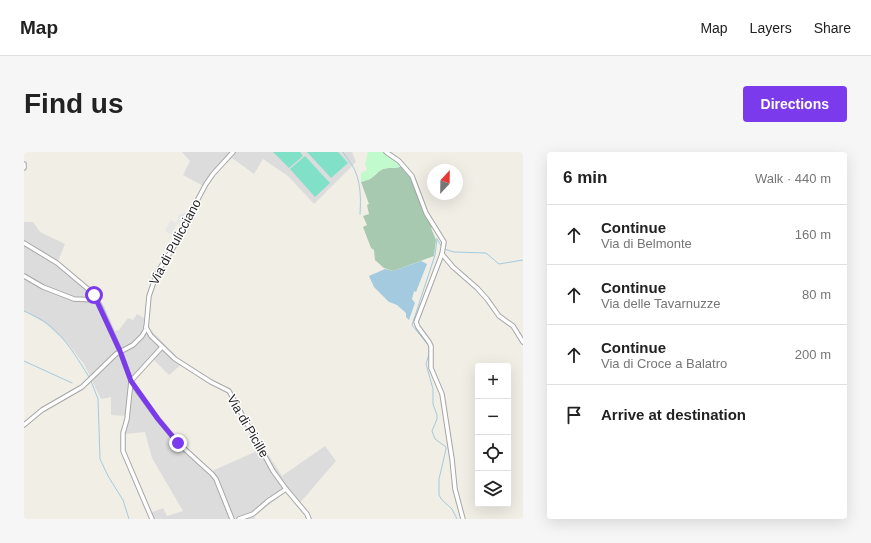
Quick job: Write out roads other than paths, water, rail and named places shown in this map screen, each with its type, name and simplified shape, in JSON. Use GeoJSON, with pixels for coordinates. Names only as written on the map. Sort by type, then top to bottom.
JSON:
{"type":"FeatureCollection","features":[{"type":"Feature","properties":{"kind":"street","name":"Via di Pulicciano"},"geometry":{"type":"LineString","coordinates":[[24,425],[42,410],[82,387],[116,354],[135,344],[144,333],[149,296],[158,273],[178,240],[188,217],[212,174],[232,152]]}},
{"type":"Feature","properties":{"kind":"street"},"geometry":{"type":"LineString","coordinates":[[386,152],[400,161],[412,176],[426,213],[444,242],[442,254],[416,322],[418,327],[430,342],[431,346],[431,368],[442,394],[455,489],[463,519]]}},
{"type":"Feature","properties":{"kind":"street"},"geometry":{"type":"LineString","coordinates":[[24,243],[57,264],[88,289],[97,300],[120,351],[131,381],[158,419],[178,443],[214,476],[232,519]]}},
{"type":"Feature","properties":{"kind":"street"},"geometry":{"type":"LineString","coordinates":[[442,254],[453,267],[477,288],[499,316],[513,326],[523,342]]}},
{"type":"Feature","properties":{"kind":"street"},"geometry":{"type":"LineString","coordinates":[[24,276],[74,299],[97,300]]}},
{"type":"Feature","properties":{"kind":"street","name":"Via di Picille"},"geometry":{"type":"LineString","coordinates":[[146,327],[151,336],[180,363],[229,391],[266,458],[286,489],[307,514],[309,519]]}},
{"type":"Feature","properties":{"kind":"street","name":"Via di Picille"},"geometry":{"type":"LineString","coordinates":[[144,333],[151,336]]}},
{"type":"Feature","properties":{"kind":"street"},"geometry":{"type":"LineString","coordinates":[[152,519],[123,451],[123,433],[127,419],[131,381],[162,347]]}},
{"type":"Feature","properties":{"kind":"street"},"geometry":{"type":"LineString","coordinates":[[239,519],[253,514],[268,501],[286,489]]}},
{"type":"Feature","properties":{"kind":"water"},"geometry":{"type":"Polygon","coordinates":[[[421,261],[427,264],[416,292],[414,291],[412,299],[415,303],[409,320],[406,317],[406,313],[397,305],[389,302],[374,287],[369,276],[385,269],[393,271],[421,261]]]}},
{"type":"Feature","properties":{"kind":"waterway"},"geometry":{"type":"LineString","coordinates":[[343,152],[355,170],[359,182],[360,214]]}},
{"type":"Feature","properties":{"kind":"waterway"},"geometry":{"type":"LineString","coordinates":[[437,239],[435,255],[412,325],[429,346],[429,354],[426,364],[433,389],[433,404],[437,415],[432,431],[435,439],[446,447],[439,479],[439,495],[442,500],[452,509],[457,519]]}},
{"type":"Feature","properties":{"kind":"waterway"},"geometry":{"type":"LineString","coordinates":[[437,239],[442,247]]}},
{"type":"Feature","properties":{"kind":"waterway"},"geometry":{"type":"LineString","coordinates":[[444,249],[454,252],[486,253],[499,264],[523,260]]}},
{"type":"Feature","properties":{"kind":"waterway"},"geometry":{"type":"LineString","coordinates":[[24,311],[49,325],[61,336],[89,377]]}},
{"type":"Feature","properties":{"kind":"waterway"},"geometry":{"type":"LineString","coordinates":[[24,361],[72,383]]}},
{"type":"Feature","properties":{"kind":"waterway"},"geometry":{"type":"LineString","coordinates":[[91,381],[98,399],[100,459],[108,476],[123,500],[129,519]]}}]}
